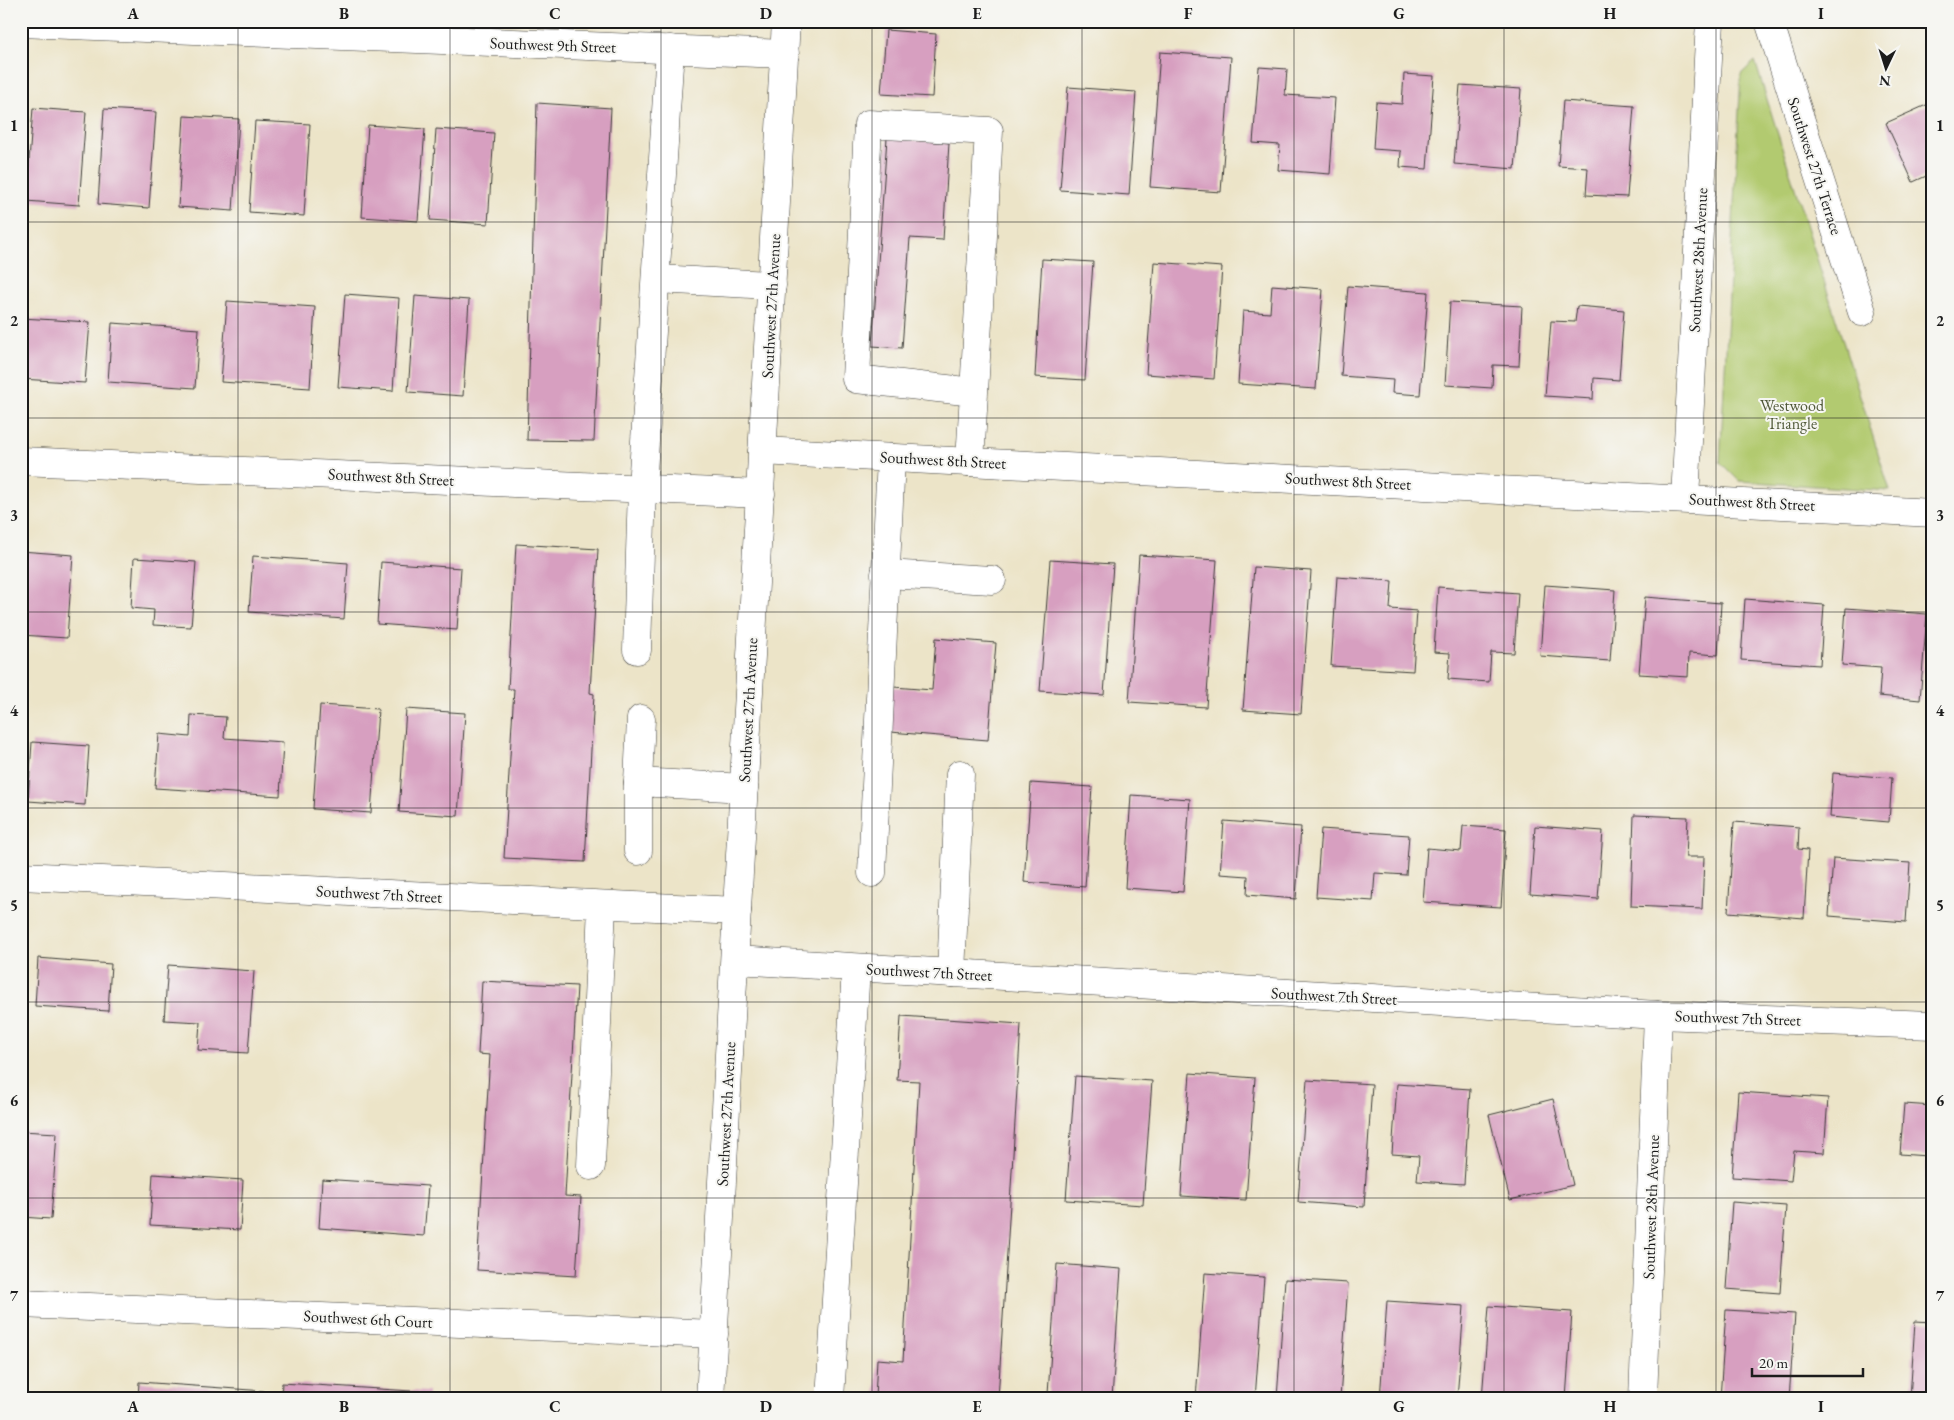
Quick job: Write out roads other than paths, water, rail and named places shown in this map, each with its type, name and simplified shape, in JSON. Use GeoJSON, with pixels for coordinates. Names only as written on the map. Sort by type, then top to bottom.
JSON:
{"type":"FeatureCollection","features":[{"type":"Feature","properties":{"kind":"street","name":"Southwest 27th Avenue"},"geometry":{"type":"LineString","coordinates":[[710,1399],[786,21]]}},
{"type":"Feature","properties":{"kind":"street","name":"Southwest 28th Avenue"},"geometry":{"type":"LineString","coordinates":[[1685,499],[1710,21]]}},
{"type":"Feature","properties":{"kind":"street","name":"Southwest 27th Terrace"},"geometry":{"type":"LineString","coordinates":[[1768,21],[1862,312]]}},
{"type":"Feature","properties":{"kind":"street","name":"Southwest 9th Street"},"geometry":{"type":"LineString","coordinates":[[21,23],[785,54]]}},
{"type":"Feature","properties":{"kind":"street"},"geometry":{"type":"LineString","coordinates":[[638,650],[642,488],[670,49]]}},
{"type":"Feature","properties":{"kind":"street"},"geometry":{"type":"LineString","coordinates":[[970,462],[989,131],[868,124],[856,378],[974,392]]}},
{"type":"Feature","properties":{"kind":"street"},"geometry":{"type":"LineString","coordinates":[[656,279],[772,285]]}},
{"type":"Feature","properties":{"kind":"street","name":"Southwest 8th Street"},"geometry":{"type":"LineString","coordinates":[[762,451],[1933,513]]}},
{"type":"Feature","properties":{"kind":"street"},"geometry":{"type":"LineString","coordinates":[[872,873],[891,458]]}},
{"type":"Feature","properties":{"kind":"street","name":"Southwest 8th Street"},"geometry":{"type":"LineString","coordinates":[[21,460],[760,494]]}},
{"type":"Feature","properties":{"kind":"street"},"geometry":{"type":"LineString","coordinates":[[885,574],[992,580]]}},
{"type":"Feature","properties":{"kind":"street"},"geometry":{"type":"LineString","coordinates":[[638,851],[638,782],[642,719]]}},
{"type":"Feature","properties":{"kind":"street"},"geometry":{"type":"LineString","coordinates":[[951,973],[960,774]]}},
{"type":"Feature","properties":{"kind":"street"},"geometry":{"type":"LineString","coordinates":[[638,782],[744,788]]}},
{"type":"Feature","properties":{"kind":"street","name":"Southwest 7th Street"},"geometry":{"type":"LineString","coordinates":[[21,876],[737,911]]}},
{"type":"Feature","properties":{"kind":"street"},"geometry":{"type":"LineString","coordinates":[[591,1166],[602,905]]}},
{"type":"Feature","properties":{"kind":"street","name":"Southwest 7th Street"},"geometry":{"type":"LineString","coordinates":[[734,960],[1658,1015],[1933,1025]]}},
{"type":"Feature","properties":{"kind":"street"},"geometry":{"type":"LineString","coordinates":[[830,1399],[856,968]]}},
{"type":"Feature","properties":{"kind":"street","name":"Southwest 28th Avenue"},"geometry":{"type":"LineString","coordinates":[[1643,1399],[1658,1015]]}},
{"type":"Feature","properties":{"kind":"street","name":"Southwest 6th Court"},"geometry":{"type":"LineString","coordinates":[[21,1304],[714,1334]]}},
{"type":"Feature","properties":{"kind":"park label","name":"Westwood Triangle"},"geometry":{"type":"Point","coordinates":[1792,414]}}]}
